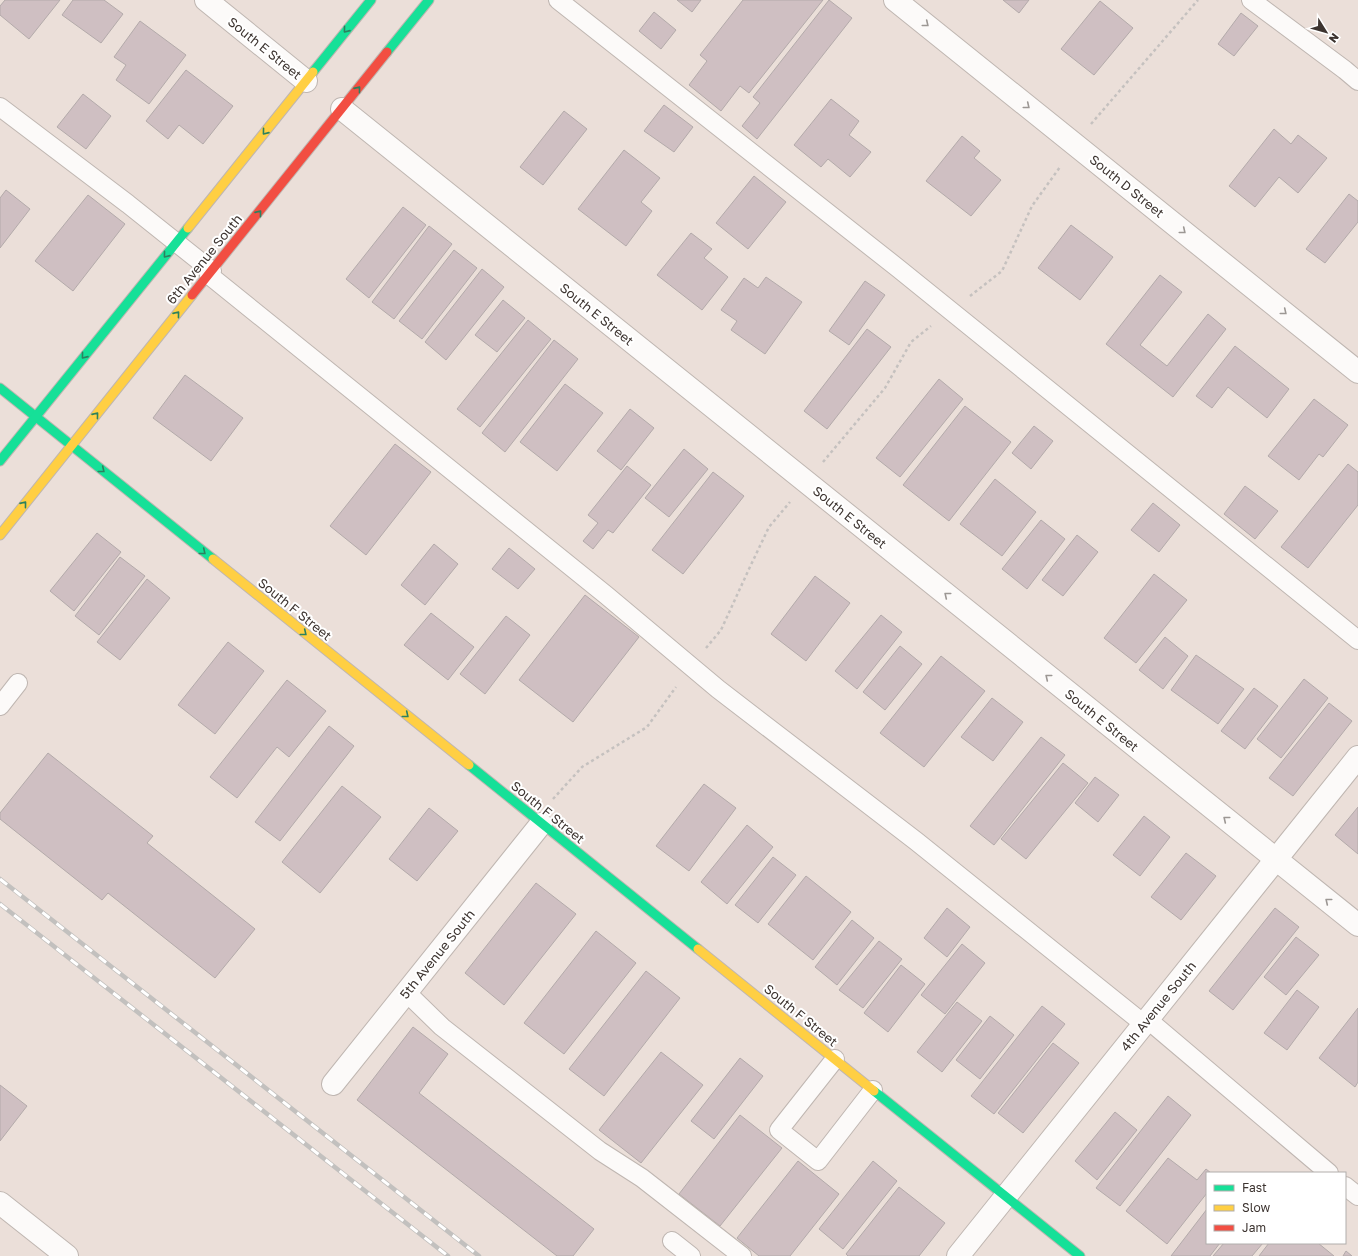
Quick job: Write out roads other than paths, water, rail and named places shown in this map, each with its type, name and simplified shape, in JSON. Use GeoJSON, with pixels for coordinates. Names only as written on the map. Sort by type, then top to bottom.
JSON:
{"type":"FeatureCollection","features":[{"type":"Feature","properties":{"kind":"street","name":"South E Street"},"geometry":{"type":"LineString","coordinates":[[206,0],[306,80]]}},
{"type":"Feature","properties":{"kind":"street"},"geometry":{"type":"LineString","coordinates":[[0,461],[371,0]]}},
{"type":"Feature","properties":{"kind":"street","name":"6th Avenue South"},"geometry":{"type":"LineString","coordinates":[[0,535],[429,0]]}},
{"type":"Feature","properties":{"kind":"street","name":"South D Street"},"geometry":{"type":"LineString","coordinates":[[895,0],[1358,372]]}},
{"type":"Feature","properties":{"kind":"street","name":"South E Street"},"geometry":{"type":"LineString","coordinates":[[342,109],[1358,925]]}},
{"type":"Feature","properties":{"kind":"street","name":"South F Street"},"geometry":{"type":"LineString","coordinates":[[0,388],[1080,1256]]}},
{"type":"Feature","properties":{"kind":"street","name":"4th Avenue South"},"geometry":{"type":"LineString","coordinates":[[958,1256],[1358,756]]}},
{"type":"Feature","properties":{"kind":"street","name":"5th Avenue South"},"geometry":{"type":"LineString","coordinates":[[333,1084],[541,824]]}},
{"type":"Feature","properties":{"kind":"street"},"geometry":{"type":"LineString","coordinates":[[0,1203],[67,1256]]}},
{"type":"Feature","properties":{"kind":"lane"},"geometry":{"type":"LineString","coordinates":[[558,0],[899,269],[1358,640]]}},
{"type":"Feature","properties":{"kind":"lane"},"geometry":{"type":"LineString","coordinates":[[1251,0],[1345,70],[1358,82]]}},
{"type":"Feature","properties":{"kind":"lane"},"geometry":{"type":"LineString","coordinates":[[0,107],[122,199],[176,242],[210,273],[718,688],[1146,1022],[1328,1172]]}},
{"type":"Feature","properties":{"kind":"lane"},"geometry":{"type":"LineString","coordinates":[[0,706],[18,683]]}},
{"type":"Feature","properties":{"kind":"lane"},"geometry":{"type":"LineString","coordinates":[[406,992],[442,1027],[600,1151],[642,1178],[742,1256]]}},
{"type":"Feature","properties":{"kind":"lane"},"geometry":{"type":"LineString","coordinates":[[834,1059],[779,1130],[818,1161],[873,1090]]}},
{"type":"Feature","properties":{"kind":"lane"},"geometry":{"type":"LineString","coordinates":[[1346,1187],[1358,1196]]}},
{"type":"Feature","properties":{"kind":"lane"},"geometry":{"type":"LineString","coordinates":[[672,1241],[691,1256]]}},
{"type":"Feature","properties":{"kind":"railway"},"geometry":{"type":"LineString","coordinates":[[0,879],[479,1256]]}},
{"type":"Feature","properties":{"kind":"railway"},"geometry":{"type":"LineString","coordinates":[[0,904],[448,1256]]}}]}
